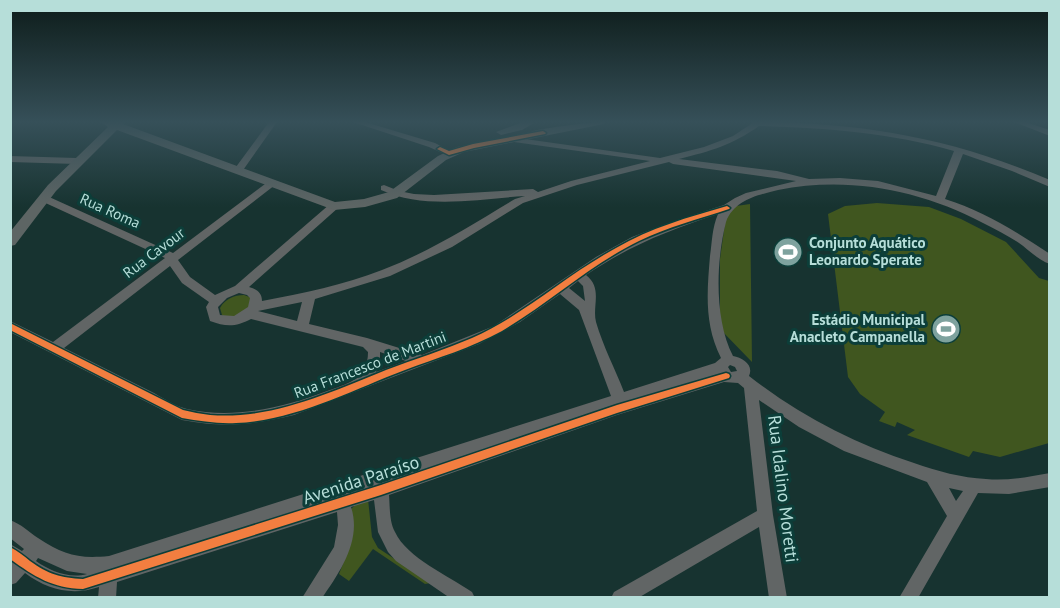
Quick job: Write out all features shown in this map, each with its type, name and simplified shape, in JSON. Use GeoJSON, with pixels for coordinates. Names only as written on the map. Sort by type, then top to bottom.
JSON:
{"type":"FeatureCollection","features":[{"type":"Feature","properties":{"kind":"main road"},"geometry":{"type":"LineString","coordinates":[[10,242],[43,198],[86,150]]}},
{"type":"Feature","properties":{"kind":"main road"},"geometry":{"type":"LineString","coordinates":[[184,150],[334,206],[365,203],[388,191],[448,150]]}},
{"type":"Feature","properties":{"kind":"street"},"geometry":{"type":"LineString","coordinates":[[238,171],[253,150]]}},
{"type":"Feature","properties":{"kind":"street"},"geometry":{"type":"LineString","coordinates":[[586,150],[759,171],[812,182],[853,182],[885,186],[939,201],[1015,236],[1050,260]]}},
{"type":"Feature","properties":{"kind":"street"},"geometry":{"type":"LineString","coordinates":[[253,310],[257,296],[247,290],[239,290],[230,291],[216,301],[211,313],[219,321],[235,321],[253,310],[358,283],[416,261],[448,244],[511,204],[548,191],[702,150]]}},
{"type":"Feature","properties":{"kind":"street"},"geometry":{"type":"LineString","coordinates":[[708,150],[721,167]]}},
{"type":"Feature","properties":{"kind":"street"},"geometry":{"type":"LineString","coordinates":[[939,201],[959,150]]}},
{"type":"Feature","properties":{"kind":"street"},"geometry":{"type":"LineString","coordinates":[[964,150],[1050,184]]}},
{"type":"Feature","properties":{"kind":"street"},"geometry":{"type":"LineString","coordinates":[[10,159],[77,160]]}},
{"type":"Feature","properties":{"kind":"street"},"geometry":{"type":"LineString","coordinates":[[759,171],[773,188]]}},
{"type":"Feature","properties":{"kind":"street","name":"Rua Francesco de Martini"},"geometry":{"type":"LineString","coordinates":[[10,326],[182,414],[201,420],[247,419],[309,404],[497,329],[595,262],[637,240],[726,208],[745,197],[773,188],[812,182]]}},
{"type":"Feature","properties":{"kind":"street","name":"Rua Cavour"},"geometry":{"type":"LineString","coordinates":[[56,348],[272,183]]}},
{"type":"Feature","properties":{"kind":"street"},"geometry":{"type":"LineString","coordinates":[[388,191],[420,198],[548,191]]}},
{"type":"Feature","properties":{"kind":"street"},"geometry":{"type":"LineString","coordinates":[[484,195],[494,203],[497,212]]}},
{"type":"Feature","properties":{"kind":"street","name":"Rua Roma"},"geometry":{"type":"LineString","coordinates":[[43,198],[162,251],[172,260],[186,280],[216,301]]}},
{"type":"Feature","properties":{"kind":"street"},"geometry":{"type":"LineString","coordinates":[[239,290],[334,206]]}},
{"type":"Feature","properties":{"kind":"street"},"geometry":{"type":"LineString","coordinates":[[726,208],[721,217],[719,233],[713,322],[733,373],[786,412],[838,442],[872,457],[932,476],[974,486],[996,488],[1050,480]]}},
{"type":"Feature","properties":{"kind":"street"},"geometry":{"type":"LineString","coordinates":[[682,223],[706,225],[719,233]]}},
{"type":"Feature","properties":{"kind":"street"},"geometry":{"type":"LineString","coordinates":[[576,276],[585,278],[589,284],[590,319],[595,340],[621,403]]}},
{"type":"Feature","properties":{"kind":"street"},"geometry":{"type":"LineString","coordinates":[[562,286],[564,291],[584,307],[590,319]]}},
{"type":"Feature","properties":{"kind":"street"},"geometry":{"type":"LineString","coordinates":[[302,326],[310,296]]}},
{"type":"Feature","properties":{"kind":"street"},"geometry":{"type":"LineString","coordinates":[[253,310],[421,360]]}},
{"type":"Feature","properties":{"kind":"street"},"geometry":{"type":"LineString","coordinates":[[362,383],[374,361],[373,347],[368,343]]}},
{"type":"Feature","properties":{"kind":"street","name":"Avenida Paraíso"},"geometry":{"type":"LineString","coordinates":[[16,556],[42,576],[63,584],[83,584],[109,571],[621,403],[733,373]]}},
{"type":"Feature","properties":{"kind":"street","name":"Rua Idalino Moretti"},"geometry":{"type":"LineString","coordinates":[[733,373],[765,516],[778,597]]}},
{"type":"Feature","properties":{"kind":"street"},"geometry":{"type":"LineString","coordinates":[[932,476],[955,515]]}},
{"type":"Feature","properties":{"kind":"street"},"geometry":{"type":"LineString","coordinates":[[381,483],[384,523],[394,546],[399,552],[466,597]]}},
{"type":"Feature","properties":{"kind":"street"},"geometry":{"type":"LineString","coordinates":[[908,597],[974,486]]}},
{"type":"Feature","properties":{"kind":"street"},"geometry":{"type":"LineString","coordinates":[[311,597],[343,548],[346,531],[345,512],[339,496]]}},
{"type":"Feature","properties":{"kind":"street"},"geometry":{"type":"LineString","coordinates":[[620,597],[765,516]]}},
{"type":"Feature","properties":{"kind":"street","name":"Avenida Paraíso"},"geometry":{"type":"LineString","coordinates":[[10,528],[62,563],[109,571]]}},
{"type":"Feature","properties":{"kind":"street"},"geometry":{"type":"LineString","coordinates":[[10,577],[16,556],[37,547]]}},
{"type":"Feature","properties":{"kind":"street"},"geometry":{"type":"LineString","coordinates":[[107,597],[109,571]]}},
{"type":"Feature","properties":{"kind":"green space","name":"Estádio Municipal Anacleto Campanella"},"geometry":{"type":"Polygon","coordinates":[[[877,203],[929,207],[961,219],[1006,242],[1039,278],[1049,281],[1049,443],[1000,457],[973,451],[969,457],[907,435],[915,430],[897,422],[895,427],[879,421],[885,412],[860,394],[848,377],[828,214],[845,206],[877,203]]]}},
{"type":"Feature","properties":{"kind":"green space"},"geometry":{"type":"Polygon","coordinates":[[[750,204],[752,362],[720,329],[720,259],[726,216],[736,206],[750,204]]]}},
{"type":"Feature","properties":{"kind":"green space"},"geometry":{"type":"Polygon","coordinates":[[[244,295],[252,298],[253,302],[241,316],[225,317],[222,315],[220,308],[224,302],[244,295]]]}},
{"type":"Feature","properties":{"kind":"green space"},"geometry":{"type":"Polygon","coordinates":[[[368,499],[372,537],[378,548],[431,583],[425,584],[373,549],[349,581],[339,574],[348,551],[351,509],[360,500],[368,499]]]}},
{"type":"Feature","properties":{"kind":"cycle path"},"geometry":{"type":"LineString","coordinates":[[443,150],[449,153],[458,150]]}},
{"type":"Feature","properties":{"kind":"cycle path"},"geometry":{"type":"LineString","coordinates":[[10,326],[182,414],[210,419],[266,416],[321,400],[475,340],[516,318],[600,260],[636,240],[670,226],[727,208]]}},
{"type":"Feature","properties":{"kind":"cycle path"},"geometry":{"type":"LineString","coordinates":[[10,552],[44,576],[61,582],[83,584],[381,490],[617,409],[726,376]]}},
{"type":"Feature","properties":{"kind":"place","name":"Conjunto Aquático Leonardo Sperate"},"geometry":{"type":"Point","coordinates":[788,252]}},
{"type":"Feature","properties":{"kind":"place","name":"Estádio Municipal Anacleto Campanella"},"geometry":{"type":"Point","coordinates":[946,329]}}]}
